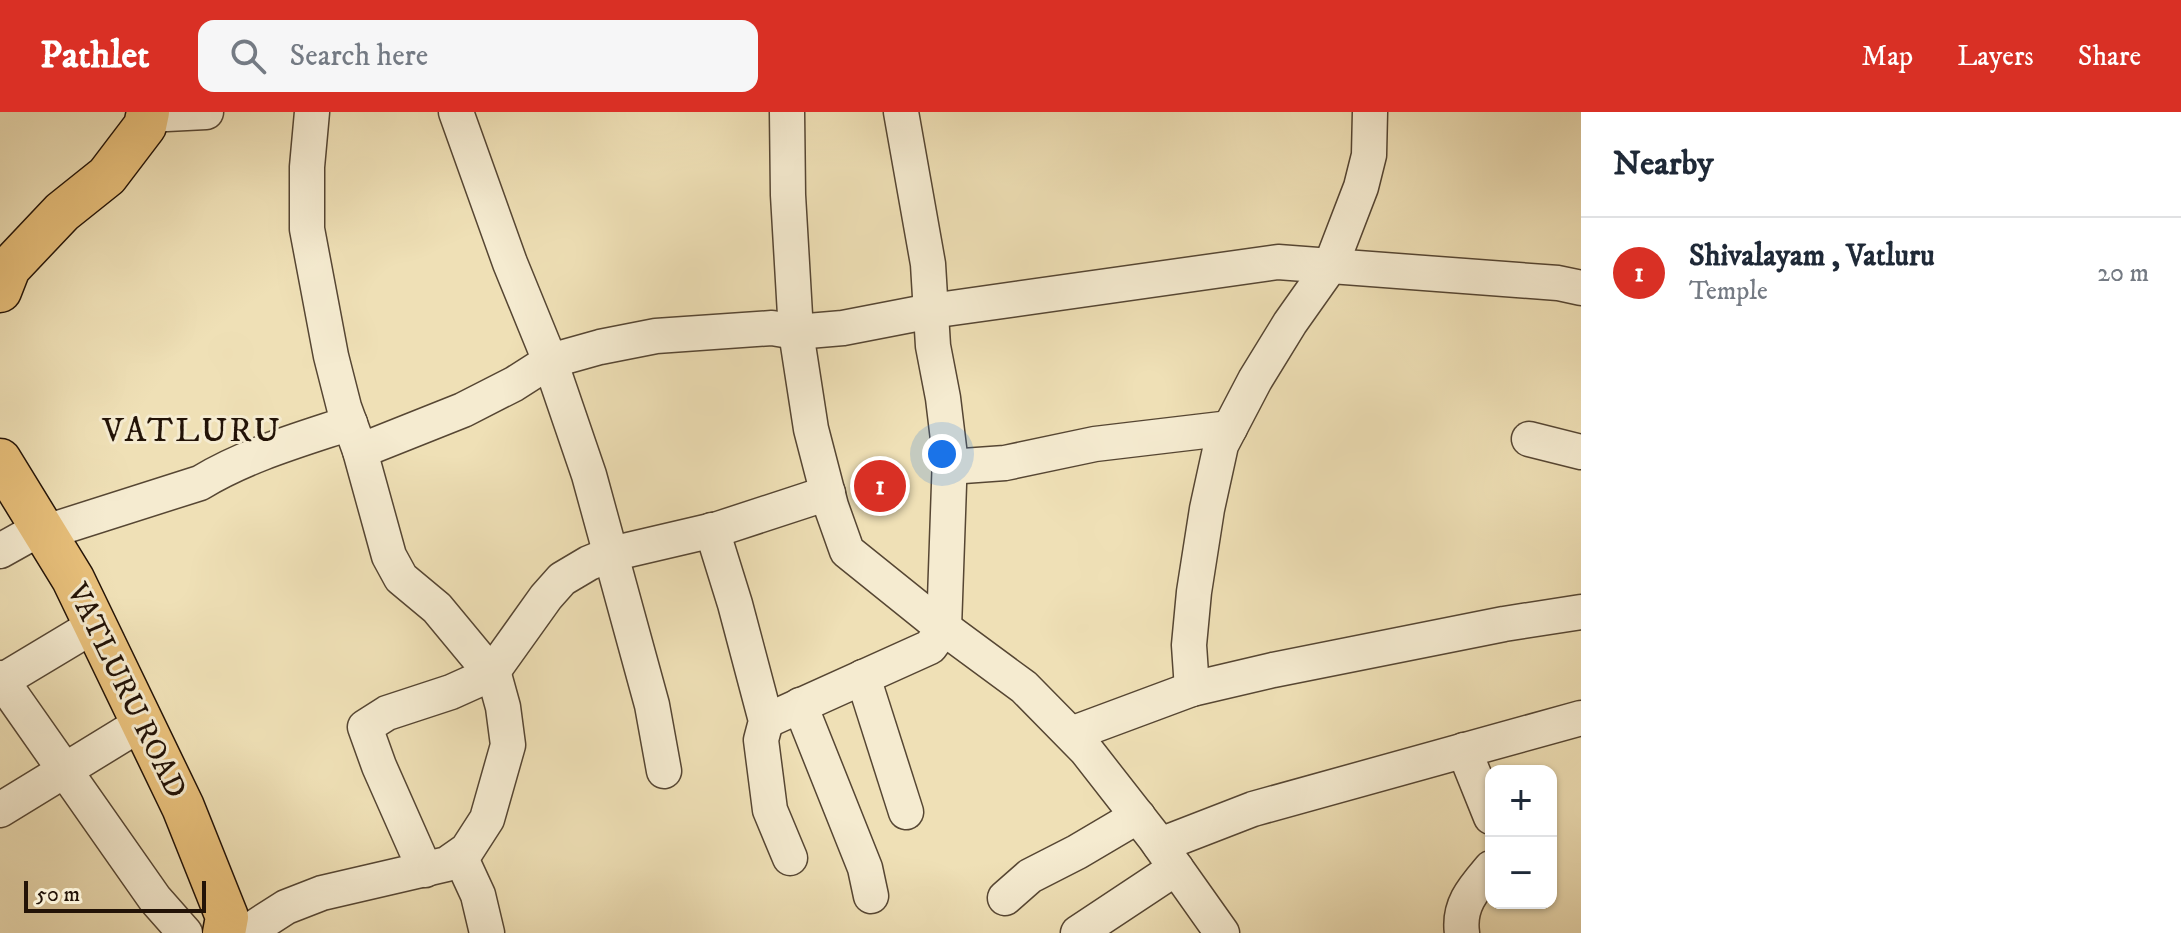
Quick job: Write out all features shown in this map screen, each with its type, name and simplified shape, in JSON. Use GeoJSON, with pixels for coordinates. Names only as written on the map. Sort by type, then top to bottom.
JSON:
{"type":"FeatureCollection","features":[{"type":"Feature","properties":{"kind":"main road"},"geometry":{"type":"LineString","coordinates":[[0,291],[9,268],[62,212],[107,176],[145,126],[148,113]]}},
{"type":"Feature","properties":{"kind":"main road","name":"VATLURU ROAD"},"geometry":{"type":"LineString","coordinates":[[0,460],[73,579],[183,807],[227,917],[224,933]]}},
{"type":"Feature","properties":{"kind":"street"},"geometry":{"type":"LineString","coordinates":[[148,113],[206,112]]}},
{"type":"Feature","properties":{"kind":"street"},"geometry":{"type":"LineString","coordinates":[[249,933],[286,907],[322,893],[425,870],[447,864],[460,856],[487,819],[508,745],[495,678],[437,608],[401,578],[389,556],[331,356],[307,229],[307,167],[312,112]]}},
{"type":"Feature","properties":{"kind":"street"},"geometry":{"type":"LineString","coordinates":[[456,112],[510,263],[550,361],[589,475],[652,705],[664,771]]}},
{"type":"Feature","properties":{"kind":"street"},"geometry":{"type":"LineString","coordinates":[[787,112],[796,332],[811,429],[847,551],[1024,687],[1071,734],[1138,816],[1222,933]]}},
{"type":"Feature","properties":{"kind":"street"},"geometry":{"type":"LineString","coordinates":[[766,721],[930,647],[944,628],[949,467],[943,398],[933,346],[928,264],[901,112]]}},
{"type":"Feature","properties":{"kind":"street"},"geometry":{"type":"LineString","coordinates":[[1192,689],[1189,645],[1198,564],[1221,445],[1255,380],[1331,265],[1361,187],[1369,155],[1370,112]]}},
{"type":"Feature","properties":{"kind":"street"},"geometry":{"type":"LineString","coordinates":[[0,551],[44,530],[200,483],[223,469],[280,446],[355,437],[463,410],[550,361],[656,336],[772,328],[796,332],[843,328],[931,311],[1278,262],[1558,283],[1581,288]]}},
{"type":"Feature","properties":{"kind":"street"},"geometry":{"type":"LineString","coordinates":[[949,467],[1005,463],[1095,444],[1230,428]]}},
{"type":"Feature","properties":{"kind":"street"},"geometry":{"type":"LineString","coordinates":[[1529,439],[1581,452]]}},
{"type":"Feature","properties":{"kind":"street"},"geometry":{"type":"LineString","coordinates":[[425,870],[365,727],[387,713],[451,692],[491,674],[546,597],[562,579],[589,563],[611,554],[712,530],[828,493]]}},
{"type":"Feature","properties":{"kind":"street"},"geometry":{"type":"LineString","coordinates":[[712,530],[766,721],[761,740],[770,810],[790,858]]}},
{"type":"Feature","properties":{"kind":"street"},"geometry":{"type":"LineString","coordinates":[[1071,734],[1192,689],[1504,624],[1581,612]]}},
{"type":"Feature","properties":{"kind":"street"},"geometry":{"type":"LineString","coordinates":[[95,625],[1,680],[155,899],[185,933]]}},
{"type":"Feature","properties":{"kind":"street"},"geometry":{"type":"LineString","coordinates":[[863,677],[906,812]]}},
{"type":"Feature","properties":{"kind":"street"},"geometry":{"type":"LineString","coordinates":[[800,705],[865,868],[871,896]]}},
{"type":"Feature","properties":{"kind":"street"},"geometry":{"type":"LineString","coordinates":[[1078,933],[1168,856],[1253,809],[1581,718]]}},
{"type":"Feature","properties":{"kind":"street"},"geometry":{"type":"LineString","coordinates":[[0,810],[142,723]]}},
{"type":"Feature","properties":{"kind":"street"},"geometry":{"type":"LineString","coordinates":[[1464,750],[1485,802]]}},
{"type":"Feature","properties":{"kind":"street"},"geometry":{"type":"LineString","coordinates":[[1005,898],[1030,876],[1138,816]]}},
{"type":"Feature","properties":{"kind":"street"},"geometry":{"type":"LineString","coordinates":[[460,856],[478,895],[487,933]]}},
{"type":"Feature","properties":{"kind":"street"},"geometry":{"type":"LineString","coordinates":[[1462,933],[1462,911],[1468,895],[1485,875]]}},
{"type":"Feature","properties":{"kind":"place","name":"Shivalayam , Vatluru"},"geometry":{"type":"Point","coordinates":[880,486]}},
{"type":"Feature","properties":{"kind":"district","name":"VATLURU"},"geometry":{"type":"Point","coordinates":[192,431]}}]}
